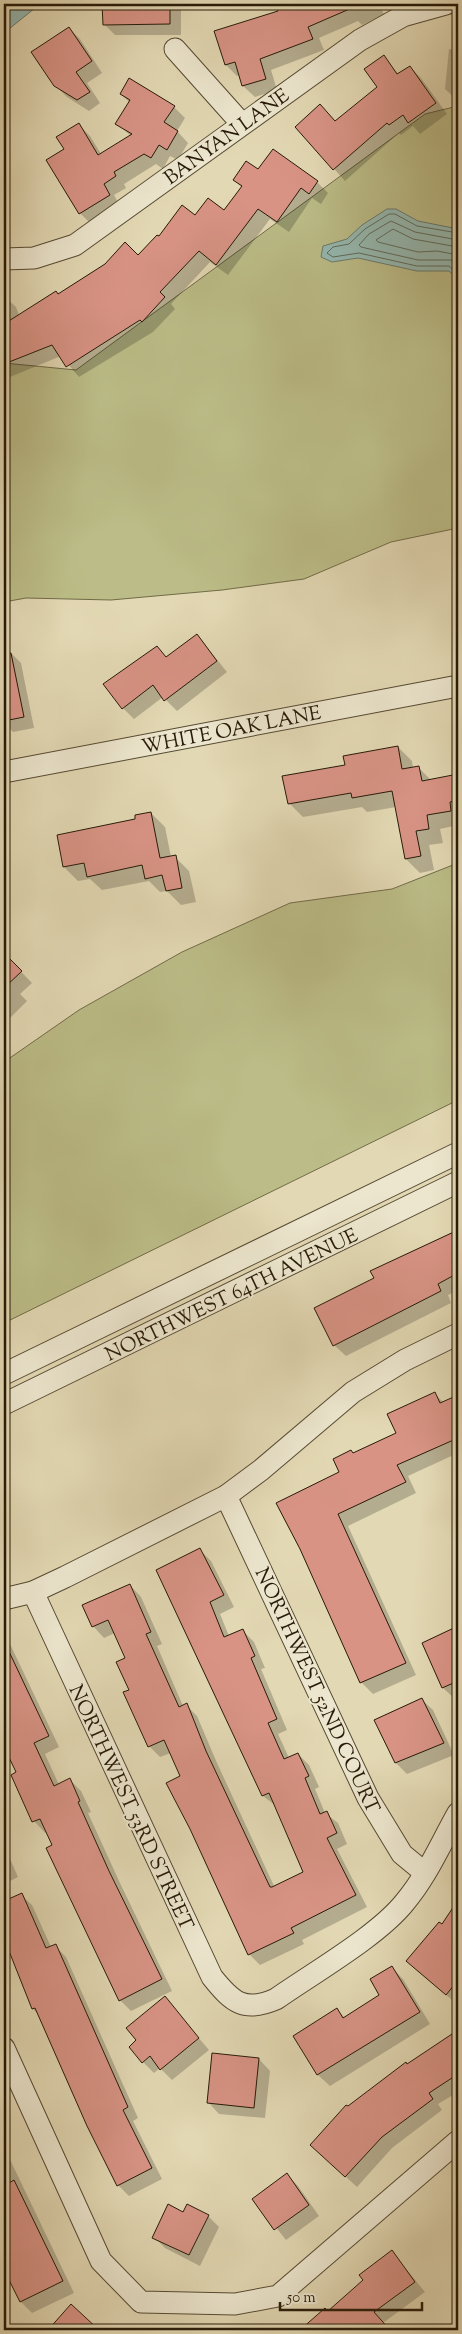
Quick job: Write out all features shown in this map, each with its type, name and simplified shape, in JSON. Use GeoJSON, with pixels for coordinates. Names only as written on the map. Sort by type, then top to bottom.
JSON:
{"type":"FeatureCollection","features":[{"type":"Feature","properties":{"kind":"street","name":"BANYAN LANE"},"geometry":{"type":"LineString","coordinates":[[4,259],[34,258],[74,245],[360,40],[403,16],[446,4]]}},
{"type":"Feature","properties":{"kind":"street"},"geometry":{"type":"LineString","coordinates":[[175,49],[242,124]]}},
{"type":"Feature","properties":{"kind":"street","name":"WHITE OAK LANE"},"geometry":{"type":"LineString","coordinates":[[4,772],[458,686]]}},
{"type":"Feature","properties":{"kind":"street","name":"NORTHWEST 64TH AVENUE"},"geometry":{"type":"LineString","coordinates":[[4,1374],[458,1152]]}},
{"type":"Feature","properties":{"kind":"street","name":"NORTHWEST 64TH AVENUE"},"geometry":{"type":"LineString","coordinates":[[4,1404],[458,1182]]}},
{"type":"Feature","properties":{"kind":"street"},"geometry":{"type":"LineString","coordinates":[[4,1599],[32,1592],[226,1496],[261,1470],[353,1392],[405,1360],[458,1334]]}},
{"type":"Feature","properties":{"kind":"street","name":"NORTHWEST 52ND COURT"},"geometry":{"type":"LineString","coordinates":[[226,1496],[368,1798],[402,1854],[425,1873]]}},
{"type":"Feature","properties":{"kind":"street","name":"NORTHWEST 53RD STREET"},"geometry":{"type":"LineString","coordinates":[[32,1592],[212,1977],[226,1995],[249,2006],[262,2005],[276,1999],[379,1926],[404,1903],[425,1873]]}},
{"type":"Feature","properties":{"kind":"street"},"geometry":{"type":"LineString","coordinates":[[425,1873],[458,1813]]}},
{"type":"Feature","properties":{"kind":"street"},"geometry":{"type":"LineString","coordinates":[[4,2048],[9,2073],[101,2261],[141,2302],[235,2304],[278,2296],[458,2141]]}},
{"type":"Feature","properties":{"kind":"green space"},"geometry":{"type":"Polygon","coordinates":[[[458,106],[458,528],[391,542],[304,579],[222,590],[111,600],[26,598],[4,602],[4,363],[76,370],[425,114],[458,106]]]}},
{"type":"Feature","properties":{"kind":"green space"},"geometry":{"type":"Polygon","coordinates":[[[458,863],[458,1100],[4,1323],[4,1062],[79,1010],[182,952],[290,903],[392,889],[458,863]]]}},
{"type":"Feature","properties":{"kind":"water"},"geometry":{"type":"Polygon","coordinates":[[[4,4],[40,4],[4,33],[4,4]]]}},
{"type":"Feature","properties":{"kind":"water"},"geometry":{"type":"Polygon","coordinates":[[[387,209],[396,209],[418,221],[458,229],[458,289],[454,276],[449,271],[417,271],[358,258],[332,262],[321,257],[323,246],[347,239],[362,225],[387,209]]]}},
{"type":"Feature","properties":{"kind":"building"},"geometry":{"type":"Polygon","coordinates":[[[102,4],[170,4],[170,24],[103,25],[102,4]]]}},
{"type":"Feature","properties":{"kind":"building"},"geometry":{"type":"Polygon","coordinates":[[[275,4],[361,4],[308,27],[313,39],[260,59],[266,79],[242,86],[235,62],[225,65],[214,31],[278,11],[275,4]]]}},
{"type":"Feature","properties":{"kind":"building"},"geometry":{"type":"Polygon","coordinates":[[[69,27],[92,61],[76,72],[90,92],[77,100],[54,86],[31,52],[69,27]]]}},
{"type":"Feature","properties":{"kind":"building"},"geometry":{"type":"Polygon","coordinates":[[[384,55],[397,74],[410,66],[436,103],[408,123],[403,115],[389,125],[387,123],[333,170],[295,127],[320,104],[335,121],[377,87],[364,69],[384,55]]]}},
{"type":"Feature","properties":{"kind":"building"},"geometry":{"type":"Polygon","coordinates":[[[129,78],[175,106],[164,122],[178,131],[167,150],[159,145],[151,158],[144,154],[114,172],[116,176],[104,184],[110,195],[79,214],[46,160],[64,149],[56,137],[79,123],[98,155],[132,134],[115,124],[130,100],[120,94],[129,78]]]}},
{"type":"Feature","properties":{"kind":"building"},"geometry":{"type":"Polygon","coordinates":[[[273,149],[318,181],[309,194],[301,188],[277,222],[258,209],[216,265],[199,251],[160,292],[165,297],[142,322],[140,320],[66,367],[52,345],[4,364],[4,324],[56,291],[58,294],[105,264],[125,242],[138,255],[157,235],[159,236],[182,205],[195,215],[208,198],[224,210],[242,186],[233,180],[246,161],[258,169],[273,149]]]}},
{"type":"Feature","properties":{"kind":"building"},"geometry":{"type":"Polygon","coordinates":[[[197,634],[217,661],[164,701],[153,685],[122,709],[103,684],[157,646],[166,657],[197,634]]]}},
{"type":"Feature","properties":{"kind":"building"},"geometry":{"type":"Polygon","coordinates":[[[11,653],[24,717],[4,721],[4,654],[11,653]]]}},
{"type":"Feature","properties":{"kind":"building"},"geometry":{"type":"Polygon","coordinates":[[[398,746],[402,769],[419,766],[422,781],[458,774],[458,800],[450,802],[451,811],[427,815],[429,829],[416,831],[421,856],[405,859],[392,791],[352,798],[351,793],[288,804],[282,776],[345,765],[343,756],[398,746]]]}},
{"type":"Feature","properties":{"kind":"building"},"geometry":{"type":"Polygon","coordinates":[[[151,812],[160,858],[176,855],[182,888],[166,891],[162,875],[145,879],[142,865],[87,877],[84,863],[63,867],[57,835],[135,819],[135,815],[151,812]]]}},
{"type":"Feature","properties":{"kind":"building"},"geometry":{"type":"Polygon","coordinates":[[[4,953],[22,971],[4,988],[4,953]]]}},
{"type":"Feature","properties":{"kind":"building"},"geometry":{"type":"Polygon","coordinates":[[[458,1230],[458,1273],[438,1284],[441,1291],[333,1346],[314,1308],[374,1278],[370,1271],[458,1230]]]}},
{"type":"Feature","properties":{"kind":"building"},"geometry":{"type":"Polygon","coordinates":[[[435,1392],[440,1403],[458,1395],[458,1438],[397,1465],[406,1482],[338,1514],[406,1663],[360,1683],[300,1549],[276,1503],[339,1472],[333,1459],[351,1450],[353,1453],[396,1433],[387,1414],[435,1392]]]}},
{"type":"Feature","properties":{"kind":"building"},"geometry":{"type":"Polygon","coordinates":[[[200,1548],[224,1595],[210,1602],[224,1637],[243,1629],[255,1656],[251,1658],[277,1719],[268,1723],[284,1759],[298,1753],[309,1776],[305,1778],[320,1814],[327,1811],[337,1833],[327,1838],[356,1895],[291,1928],[294,1933],[248,1955],[190,1829],[166,1783],[180,1776],[164,1740],[148,1747],[123,1692],[129,1690],[116,1662],[125,1658],[108,1620],[92,1627],[82,1605],[130,1584],[151,1632],[146,1634],[179,1707],[187,1703],[206,1751],[270,1887],[272,1887],[303,1872],[269,1793],[262,1796],[156,1570],[200,1548]]]}},
{"type":"Feature","properties":{"kind":"building"},"geometry":{"type":"Polygon","coordinates":[[[458,1626],[458,1681],[442,1688],[422,1643],[458,1626]]]}},
{"type":"Feature","properties":{"kind":"building"},"geometry":{"type":"Polygon","coordinates":[[[4,1641],[49,1736],[34,1743],[54,1786],[70,1778],[80,1801],[78,1802],[109,1871],[162,1979],[119,2001],[46,1848],[52,1845],[40,1819],[32,1822],[11,1775],[16,1772],[4,1747],[4,1641]]]}},
{"type":"Feature","properties":{"kind":"building"},"geometry":{"type":"Polygon","coordinates":[[[422,1698],[444,1743],[395,1763],[374,1720],[422,1698]]]}},
{"type":"Feature","properties":{"kind":"building"},"geometry":{"type":"Polygon","coordinates":[[[22,1893],[46,1948],[56,1944],[128,2107],[123,2110],[152,2168],[117,2186],[87,2126],[35,2008],[32,2009],[7,1946],[4,1948],[4,1901],[22,1893]]]}},
{"type":"Feature","properties":{"kind":"building"},"geometry":{"type":"Polygon","coordinates":[[[458,1900],[458,1980],[446,1995],[406,1961],[439,1922],[442,1924],[458,1900]]]}},
{"type":"Feature","properties":{"kind":"building"},"geometry":{"type":"Polygon","coordinates":[[[392,1966],[420,2012],[317,2075],[293,2036],[337,2008],[343,2018],[379,1995],[370,1979],[392,1966]]]}},
{"type":"Feature","properties":{"kind":"building"},"geometry":{"type":"Polygon","coordinates":[[[165,1996],[199,2038],[160,2070],[150,2056],[142,2063],[129,2047],[136,2040],[126,2028],[165,1996]]]}},
{"type":"Feature","properties":{"kind":"building"},"geometry":{"type":"Polygon","coordinates":[[[458,2030],[458,2074],[429,2093],[433,2099],[382,2137],[345,2177],[310,2145],[346,2105],[348,2106],[406,2062],[407,2064],[458,2030]]]}},
{"type":"Feature","properties":{"kind":"building"},"geometry":{"type":"Polygon","coordinates":[[[212,2053],[259,2058],[254,2108],[207,2103],[212,2053]]]}},
{"type":"Feature","properties":{"kind":"building"},"geometry":{"type":"Polygon","coordinates":[[[287,2173],[309,2205],[274,2230],[252,2199],[287,2173]]]}},
{"type":"Feature","properties":{"kind":"building"},"geometry":{"type":"Polygon","coordinates":[[[14,2180],[63,2281],[20,2302],[4,2270],[4,2186],[14,2180]]]}},
{"type":"Feature","properties":{"kind":"building"},"geometry":{"type":"Polygon","coordinates":[[[168,2204],[183,2212],[187,2204],[209,2215],[189,2255],[152,2238],[168,2204]]]}},
{"type":"Feature","properties":{"kind":"building"},"geometry":{"type":"Polygon","coordinates":[[[392,2250],[415,2282],[374,2312],[390,2330],[300,2330],[325,2308],[328,2311],[363,2280],[359,2275],[392,2250]]]}},
{"type":"Feature","properties":{"kind":"building"},"geometry":{"type":"Polygon","coordinates":[[[71,2304],[99,2330],[48,2330],[71,2304]]]}}]}
